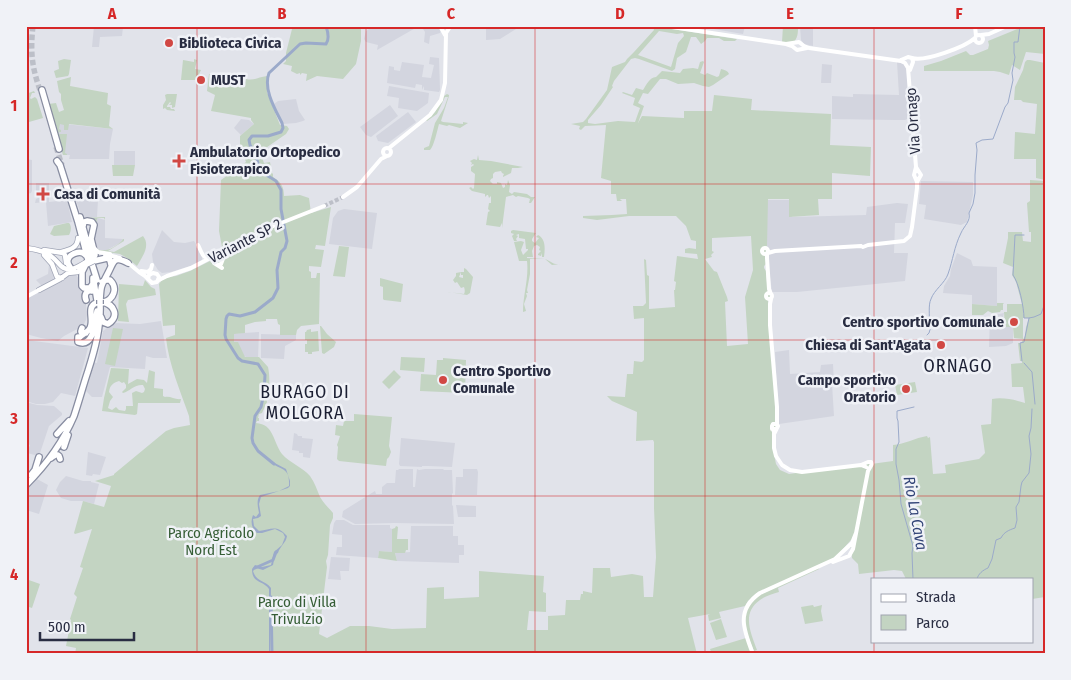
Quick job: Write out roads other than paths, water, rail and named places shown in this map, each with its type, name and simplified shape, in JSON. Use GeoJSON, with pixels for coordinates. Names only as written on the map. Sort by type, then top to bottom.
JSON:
{"type":"FeatureCollection","features":[{"type":"Feature","properties":{"kind":"highway"},"geometry":{"type":"LineString","coordinates":[[41,92],[58,148]]}},
{"type":"Feature","properties":{"kind":"highway"},"geometry":{"type":"LineString","coordinates":[[64,447],[94,345],[98,323],[97,300],[89,262],[80,222],[59,165],[89,262],[93,278],[97,300],[99,312],[103,322],[107,324],[112,322],[114,316],[113,308],[102,302],[112,298],[114,285],[109,280],[102,282]]}},
{"type":"Feature","properties":{"kind":"highway"},"geometry":{"type":"LineString","coordinates":[[80,222],[88,221],[94,225],[91,239],[95,255],[82,272],[81,284],[83,287],[87,289],[91,287],[93,278]]}},
{"type":"Feature","properties":{"kind":"highway"},"geometry":{"type":"LineString","coordinates":[[61,253],[68,255],[80,250],[82,246],[80,222]]}},
{"type":"Feature","properties":{"kind":"highway"},"geometry":{"type":"LineString","coordinates":[[80,240],[89,262]]}},
{"type":"Feature","properties":{"kind":"highway"},"geometry":{"type":"LineString","coordinates":[[70,266],[67,262],[70,256],[82,252],[99,277],[104,277],[108,273]]}},
{"type":"Feature","properties":{"kind":"highway"},"geometry":{"type":"LineString","coordinates":[[89,262],[107,258],[110,260],[111,265]]}},
{"type":"Feature","properties":{"kind":"highway"},"geometry":{"type":"LineString","coordinates":[[99,312],[91,339],[88,342],[78,342],[80,335],[91,326],[91,307],[97,300],[102,282],[113,261],[117,259],[128,263]]}},
{"type":"Feature","properties":{"kind":"highway"},"geometry":{"type":"LineString","coordinates":[[81,286],[97,300]]}},
{"type":"Feature","properties":{"kind":"highway"},"geometry":{"type":"LineString","coordinates":[[86,300],[85,295],[88,291],[97,300]]}},
{"type":"Feature","properties":{"kind":"highway"},"geometry":{"type":"LineString","coordinates":[[94,345],[99,312]]}},
{"type":"Feature","properties":{"kind":"highway"},"geometry":{"type":"LineString","coordinates":[[46,463],[57,448],[71,419],[96,343],[99,312]]}},
{"type":"Feature","properties":{"kind":"highway"},"geometry":{"type":"LineString","coordinates":[[57,432],[71,419]]}},
{"type":"Feature","properties":{"kind":"highway"},"geometry":{"type":"LineString","coordinates":[[26,483],[54,449],[71,419]]}},
{"type":"Feature","properties":{"kind":"highway"},"geometry":{"type":"LineString","coordinates":[[26,483],[56,455],[60,459]]}},
{"type":"Feature","properties":{"kind":"highway"},"geometry":{"type":"LineString","coordinates":[[26,483],[34,472],[39,457]]}},
{"type":"Feature","properties":{"kind":"main road"},"geometry":{"type":"LineString","coordinates":[[440,26],[445,29],[450,26]]}},
{"type":"Feature","properties":{"kind":"main road"},"geometry":{"type":"LineString","coordinates":[[440,26],[446,39]]}},
{"type":"Feature","properties":{"kind":"main road"},"geometry":{"type":"LineString","coordinates":[[343,197],[357,187],[385,155],[390,154],[390,149],[397,141],[430,115],[437,107],[443,94],[445,83],[446,39],[450,26]]}},
{"type":"Feature","properties":{"kind":"main road"},"geometry":{"type":"LineString","coordinates":[[665,26],[794,45],[799,42],[802,47]]}},
{"type":"Feature","properties":{"kind":"main road"},"geometry":{"type":"LineString","coordinates":[[794,45],[797,50],[802,47],[902,61],[909,66],[919,60],[941,54],[1007,26]]}},
{"type":"Feature","properties":{"kind":"main road"},"geometry":{"type":"LineString","coordinates":[[975,27],[979,38]]}},
{"type":"Feature","properties":{"kind":"main road"},"geometry":{"type":"LineString","coordinates":[[893,60],[910,57],[919,60]]}},
{"type":"Feature","properties":{"kind":"main road"},"geometry":{"type":"LineString","coordinates":[[906,58],[906,64]]}},
{"type":"Feature","properties":{"kind":"main road"},"geometry":{"type":"LineString","coordinates":[[912,58],[912,64]]}},
{"type":"Feature","properties":{"kind":"main road","name":"Via Ornago"},"geometry":{"type":"LineString","coordinates":[[857,531],[866,467],[802,472],[790,470],[781,464],[774,450],[777,407],[767,254],[775,251],[900,242],[908,238],[914,216],[917,176],[910,76],[906,64]]}},
{"type":"Feature","properties":{"kind":"main road","name":"Via Ornago"},"geometry":{"type":"LineString","coordinates":[[910,76],[912,64]]}},
{"type":"Feature","properties":{"kind":"main road"},"geometry":{"type":"LineString","coordinates":[[385,155],[384,149],[390,149]]}},
{"type":"Feature","properties":{"kind":"main road","name":"Variante SP 2"},"geometry":{"type":"LineString","coordinates":[[159,280],[188,270],[280,223],[324,206]]}},
{"type":"Feature","properties":{"kind":"main road"},"geometry":{"type":"LineString","coordinates":[[80,222],[84,219],[91,220],[94,223],[92,239],[98,252],[125,259],[149,276]]}},
{"type":"Feature","properties":{"kind":"main road"},"geometry":{"type":"LineString","coordinates":[[198,244],[203,256],[206,258],[222,254]]}},
{"type":"Feature","properties":{"kind":"main road"},"geometry":{"type":"LineString","coordinates":[[27,248],[43,252],[61,268],[67,270],[74,270],[106,254],[115,255]]}},
{"type":"Feature","properties":{"kind":"main road"},"geometry":{"type":"LineString","coordinates":[[27,248],[45,255],[51,262],[54,261]]}},
{"type":"Feature","properties":{"kind":"main road"},"geometry":{"type":"LineString","coordinates":[[27,248],[61,253]]}},
{"type":"Feature","properties":{"kind":"main road"},"geometry":{"type":"LineString","coordinates":[[61,253],[57,254],[54,261],[58,278],[62,278]]}},
{"type":"Feature","properties":{"kind":"main road"},"geometry":{"type":"LineString","coordinates":[[61,253],[66,264],[76,267],[102,257],[120,258],[149,276],[150,282],[156,283],[159,280],[158,274],[154,272],[149,276]]}},
{"type":"Feature","properties":{"kind":"main road"},"geometry":{"type":"LineString","coordinates":[[222,254],[220,266],[215,264],[214,260],[222,254]]}},
{"type":"Feature","properties":{"kind":"main road"},"geometry":{"type":"LineString","coordinates":[[54,261],[56,268],[63,273],[62,278]]}},
{"type":"Feature","properties":{"kind":"main road"},"geometry":{"type":"LineString","coordinates":[[26,297],[68,274],[78,272],[89,262]]}},
{"type":"Feature","properties":{"kind":"main road"},"geometry":{"type":"LineString","coordinates":[[135,267],[142,272],[146,272],[151,270],[152,265]]}},
{"type":"Feature","properties":{"kind":"main road"},"geometry":{"type":"LineString","coordinates":[[39,290],[53,282],[56,273]]}},
{"type":"Feature","properties":{"kind":"main road"},"geometry":{"type":"LineString","coordinates":[[73,273],[78,276],[81,286]]}},
{"type":"Feature","properties":{"kind":"main road","name":"Variante SP 2"},"geometry":{"type":"LineString","coordinates":[[158,274],[167,276]]}},
{"type":"Feature","properties":{"kind":"main road"},"geometry":{"type":"LineString","coordinates":[[753,654],[744,628],[744,616],[748,604],[760,593],[833,560],[853,542],[857,531]]}},
{"type":"Feature","properties":{"kind":"main road"},"geometry":{"type":"LineString","coordinates":[[816,567],[849,556],[852,552],[857,531]]}},
{"type":"Feature","properties":{"kind":"main road"},"geometry":{"type":"LineString","coordinates":[[848,548],[851,548],[852,552]]}},
{"type":"Feature","properties":{"kind":"main road"},"geometry":{"type":"LineString","coordinates":[[844,552],[845,558]]}},
{"type":"Feature","properties":{"kind":"water"},"geometry":{"type":"Polygon","coordinates":[[[270,462],[286,469],[287,472],[270,462]]]}},
{"type":"Feature","properties":{"kind":"water"},"geometry":{"type":"Polygon","coordinates":[[[287,472],[290,481],[290,486],[279,491],[289,486],[287,472]]]}},
{"type":"Feature","properties":{"kind":"water"},"geometry":{"type":"Polygon","coordinates":[[[279,491],[261,497],[259,504],[261,516],[253,519],[254,526],[259,531],[275,529],[262,533],[255,531],[252,523],[253,515],[256,517],[259,513],[258,502],[260,495],[279,491]]]}},
{"type":"Feature","properties":{"kind":"water"},"geometry":{"type":"Polygon","coordinates":[[[275,529],[280,530],[287,536],[278,553],[275,555],[273,565],[263,570],[256,568],[253,571],[259,580],[271,588],[269,654],[269,589],[256,580],[252,574],[252,569],[255,565],[262,567],[271,565],[274,552],[282,545],[285,537],[283,533],[275,529]]]}},
{"type":"Feature","properties":{"kind":"waterway"},"geometry":{"type":"LineString","coordinates":[[274,464],[258,451],[252,438],[255,416],[261,407],[264,393],[265,375],[258,364],[242,361],[238,358],[226,339],[226,319],[229,314],[240,316],[255,312],[273,298],[278,288],[277,270],[281,252],[285,248],[287,241],[281,209],[281,190],[276,181],[260,171],[249,140],[252,136],[268,136],[281,132],[283,128],[282,123],[269,92],[269,73],[300,44],[326,44],[328,38],[326,26]]}},
{"type":"Feature","properties":{"kind":"waterway","name":"Rio La Cava"},"geometry":{"type":"LineString","coordinates":[[927,335],[932,323],[929,322],[930,301],[948,274],[957,243],[968,221],[973,204],[976,143],[982,140],[993,139],[1008,103],[1013,80],[1014,42],[1018,42],[1020,26]]}},
{"type":"Feature","properties":{"kind":"waterway"},"geometry":{"type":"LineString","coordinates":[[1024,235],[1015,235],[1013,275],[1021,296],[1024,318],[1029,318]]}},
{"type":"Feature","properties":{"kind":"waterway"},"geometry":{"type":"LineString","coordinates":[[1022,361],[1020,343],[1024,342],[1029,318],[1041,314],[1045,303]]}},
{"type":"Feature","properties":{"kind":"waterway"},"geometry":{"type":"LineString","coordinates":[[1024,363],[1032,372],[1035,404]]}},
{"type":"Feature","properties":{"kind":"waterway","name":"Rio La Cava"},"geometry":{"type":"LineString","coordinates":[[913,578],[913,546],[901,504],[896,449],[899,442],[897,411],[914,407]]}},
{"type":"Feature","properties":{"kind":"waterway"},"geometry":{"type":"LineString","coordinates":[[977,578],[981,572],[988,568],[996,540],[1015,528],[1017,520],[1016,507],[1019,502],[1022,482],[1029,473],[1031,454],[1029,436],[1032,409]]}},
{"type":"Feature","properties":{"kind":"waterway"},"geometry":{"type":"LineString","coordinates":[[255,568],[273,560],[276,552]]}},
{"type":"Feature","properties":{"kind":"waterway"},"geometry":{"type":"LineString","coordinates":[[271,597],[272,654]]}},
{"type":"Feature","properties":{"kind":"tunnel"},"geometry":{"type":"LineString","coordinates":[[33,26],[32,60],[41,93]]}},
{"type":"Feature","properties":{"kind":"tunnel"},"geometry":{"type":"LineString","coordinates":[[56,147],[62,165]]}},
{"type":"Feature","properties":{"kind":"tunnel"},"geometry":{"type":"LineString","coordinates":[[324,206],[343,197]]}},
{"type":"Feature","properties":{"kind":"place","name":"Biblioteca Civica"},"geometry":{"type":"Point","coordinates":[169,43]}},
{"type":"Feature","properties":{"kind":"place","name":"MUST"},"geometry":{"type":"Point","coordinates":[201,80]}},
{"type":"Feature","properties":{"kind":"place","name":"Ambulatorio Ortopedico Fisioterapico"},"geometry":{"type":"Point","coordinates":[179,161]}},
{"type":"Feature","properties":{"kind":"place","name":"Casa di Comunità"},"geometry":{"type":"Point","coordinates":[43,194]}},
{"type":"Feature","properties":{"kind":"place","name":"Centro sportivo Comunale"},"geometry":{"type":"Point","coordinates":[1014,322]}},
{"type":"Feature","properties":{"kind":"place","name":"Chiesa di Sant'Agata"},"geometry":{"type":"Point","coordinates":[941,345]}},
{"type":"Feature","properties":{"kind":"place","name":"Centro Sportivo Comunale"},"geometry":{"type":"Point","coordinates":[443,380]}},
{"type":"Feature","properties":{"kind":"place","name":"Campo sportivo Oratorio"},"geometry":{"type":"Point","coordinates":[906,389]}},
{"type":"Feature","properties":{"kind":"district","name":"ORNAGO"},"geometry":{"type":"Point","coordinates":[958,366]}},
{"type":"Feature","properties":{"kind":"district","name":"BURAGO DI MOLGORA"},"geometry":{"type":"Point","coordinates":[305,402]}},
{"type":"Feature","properties":{"kind":"park label","name":"Parco Agricolo Nord Est"},"geometry":{"type":"Point","coordinates":[211,542]}},
{"type":"Feature","properties":{"kind":"park label","name":"Parco di Villa Trivulzio"},"geometry":{"type":"Point","coordinates":[297,610]}}]}
